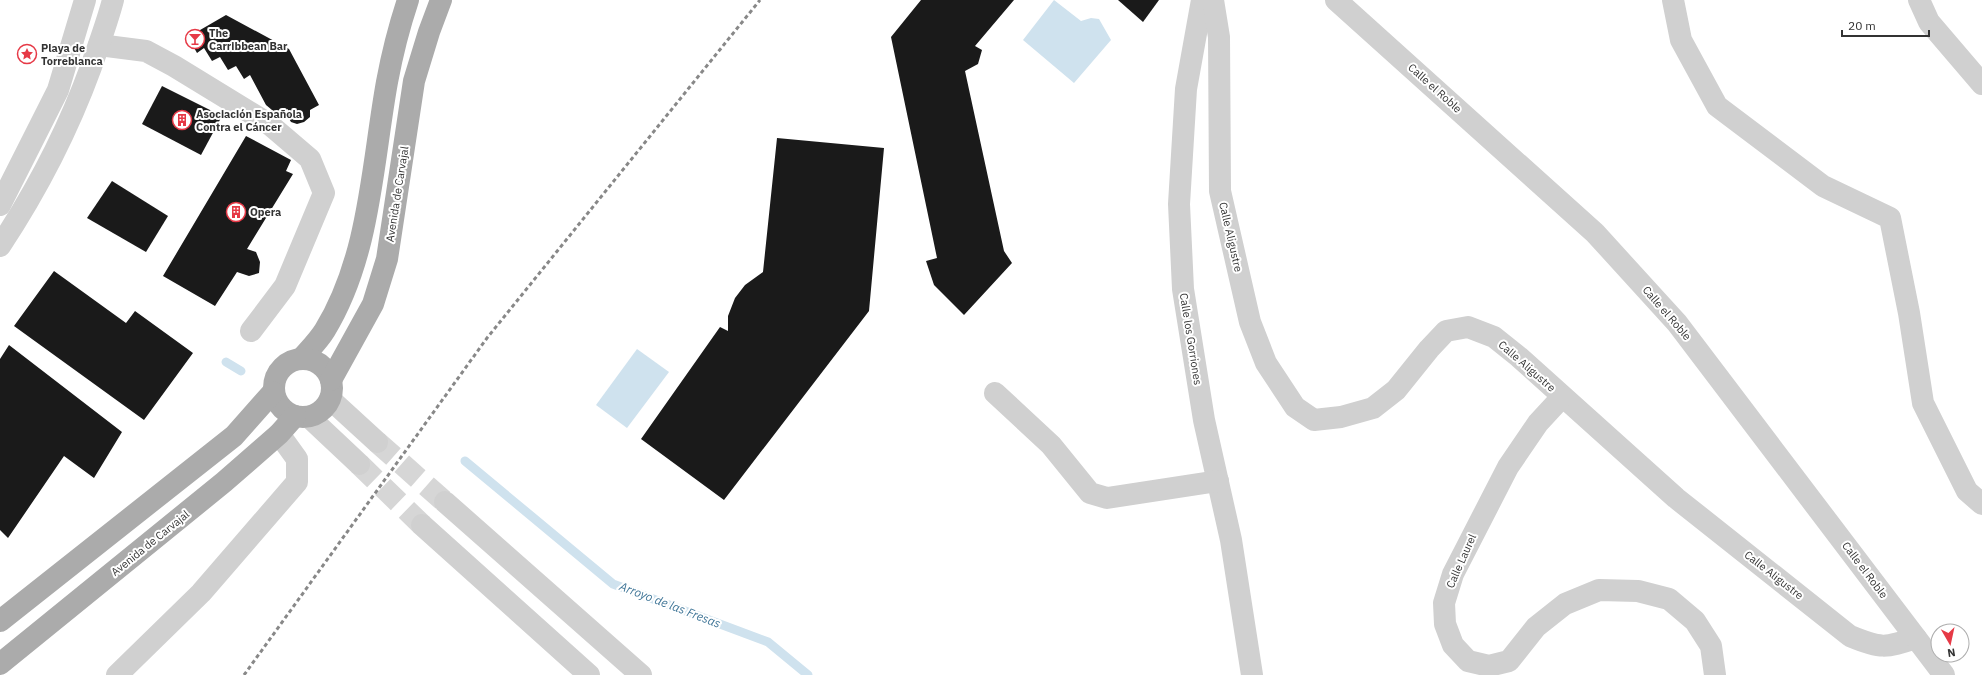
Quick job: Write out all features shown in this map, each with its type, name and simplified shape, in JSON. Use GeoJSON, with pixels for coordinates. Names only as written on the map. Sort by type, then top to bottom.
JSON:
{"type":"FeatureCollection","features":[{"type":"Feature","properties":{"kind":"main road"},"geometry":{"type":"LineString","coordinates":[[302,358],[325,331],[344,291],[358,252],[372,186],[388,82],[408,0]]}},
{"type":"Feature","properties":{"kind":"main road","name":"Avenida de Carvajal"},"geometry":{"type":"LineString","coordinates":[[330,390],[373,304],[387,259],[414,81],[429,32],[441,0]]}},
{"type":"Feature","properties":{"kind":"main road"},"geometry":{"type":"LineString","coordinates":[[302,358],[314,361],[325,369],[330,390],[322,410],[302,417],[285,411],[277,403],[273,392],[274,380],[280,369],[290,361],[302,358]]}},
{"type":"Feature","properties":{"kind":"main road"},"geometry":{"type":"LineString","coordinates":[[0,621],[234,436],[273,392]]}},
{"type":"Feature","properties":{"kind":"main road","name":"Avenida de Carvajal"},"geometry":{"type":"LineString","coordinates":[[0,664],[224,482],[279,434],[302,417]]}},
{"type":"Feature","properties":{"kind":"street"},"geometry":{"type":"LineString","coordinates":[[0,205],[58,90],[85,0]]}},
{"type":"Feature","properties":{"kind":"street"},"geometry":{"type":"LineString","coordinates":[[0,246],[40,180],[67,128],[107,26],[112,0]]}},
{"type":"Feature","properties":{"kind":"street","name":"Calle los Gorriones"},"geometry":{"type":"LineString","coordinates":[[1202,0],[1186,89],[1179,204],[1183,289],[1204,420],[1231,540],[1252,675]]}},
{"type":"Feature","properties":{"kind":"street","name":"Calle Aligustre"},"geometry":{"type":"LineString","coordinates":[[1213,0],[1219,37],[1220,191],[1250,322],[1266,363],[1295,407],[1314,420],[1341,417],[1373,408],[1396,390],[1429,349],[1446,331],[1468,328],[1494,337],[1519,357],[1676,498],[1850,636],[1875,646],[1893,645],[1916,638]]}},
{"type":"Feature","properties":{"kind":"street","name":"Calle el Roble"},"geometry":{"type":"LineString","coordinates":[[1336,0],[1606,244],[1677,323],[1944,675]]}},
{"type":"Feature","properties":{"kind":"street"},"geometry":{"type":"LineString","coordinates":[[1674,0],[1681,40],[1717,106],[1823,186],[1890,218],[1909,313],[1923,403],[1967,491],[1982,504]]}},
{"type":"Feature","properties":{"kind":"street"},"geometry":{"type":"LineString","coordinates":[[1919,0],[1929,22],[1982,84]]}},
{"type":"Feature","properties":{"kind":"street"},"geometry":{"type":"LineString","coordinates":[[99,44],[146,51],[174,66],[269,124],[310,160],[324,193],[285,286],[251,331]]}},
{"type":"Feature","properties":{"kind":"street"},"geometry":{"type":"LineString","coordinates":[[330,390],[376,442]]}},
{"type":"Feature","properties":{"kind":"street"},"geometry":{"type":"LineString","coordinates":[[995,393],[1051,445],[1090,493],[1107,498],[1218,481]]}},
{"type":"Feature","properties":{"kind":"street","name":"Calle Laurel"},"geometry":{"type":"LineString","coordinates":[[1562,396],[1538,423],[1508,467],[1453,574],[1444,603],[1445,624],[1453,644],[1468,661],[1489,666],[1509,661],[1536,627],[1565,604],[1599,590],[1638,591],[1669,599],[1694,621],[1711,646],[1715,675]]}},
{"type":"Feature","properties":{"kind":"street"},"geometry":{"type":"LineString","coordinates":[[302,417],[359,464]]}},
{"type":"Feature","properties":{"kind":"street"},"geometry":{"type":"LineString","coordinates":[[117,675],[201,593],[297,482],[297,459],[279,434]]}},
{"type":"Feature","properties":{"kind":"street"},"geometry":{"type":"LineString","coordinates":[[445,502],[641,675]]}},
{"type":"Feature","properties":{"kind":"street"},"geometry":{"type":"LineString","coordinates":[[422,525],[590,675]]}},
{"type":"Feature","properties":{"kind":"water"},"geometry":{"type":"Polygon","coordinates":[[[1054,0],[1081,21],[1091,18],[1099,19],[1111,40],[1074,83],[1023,40],[1054,0]]]}},
{"type":"Feature","properties":{"kind":"water"},"geometry":{"type":"Polygon","coordinates":[[[637,349],[669,372],[627,428],[596,405],[637,349]]]}},
{"type":"Feature","properties":{"kind":"building"},"geometry":{"type":"Polygon","coordinates":[[[921,0],[1014,0],[975,46],[982,50],[978,64],[965,71],[1004,251],[1012,263],[964,315],[934,285],[926,261],[937,258],[891,37],[921,0]]]}},
{"type":"Feature","properties":{"kind":"building"},"geometry":{"type":"Polygon","coordinates":[[[1118,0],[1159,0],[1143,22],[1118,0]]]}},
{"type":"Feature","properties":{"kind":"building"},"geometry":{"type":"Polygon","coordinates":[[[226,15],[289,49],[319,105],[310,110],[310,117],[304,122],[297,124],[291,122],[288,117],[288,109],[278,115],[266,105],[250,75],[244,79],[236,66],[228,70],[220,57],[212,61],[204,48],[197,53],[188,37],[226,15]]]}},
{"type":"Feature","properties":{"kind":"building","name":"Asociación Española Contra el Cáncer"},"geometry":{"type":"Polygon","coordinates":[[[162,86],[222,116],[201,155],[142,124],[162,86]]]}},
{"type":"Feature","properties":{"kind":"building","name":"Opera"},"geometry":{"type":"Polygon","coordinates":[[[246,136],[291,160],[286,171],[293,174],[247,249],[256,252],[260,262],[259,273],[249,276],[237,272],[215,306],[163,276],[246,136]]]}},
{"type":"Feature","properties":{"kind":"building"},"geometry":{"type":"Polygon","coordinates":[[[777,138],[884,148],[869,311],[724,500],[641,439],[720,327],[728,331],[728,316],[735,298],[745,285],[763,272],[777,138]]]}},
{"type":"Feature","properties":{"kind":"building"},"geometry":{"type":"Polygon","coordinates":[[[112,181],[168,216],[146,252],[87,218],[112,181]]]}},
{"type":"Feature","properties":{"kind":"building"},"geometry":{"type":"Polygon","coordinates":[[[54,271],[126,323],[135,311],[193,353],[144,420],[14,326],[54,271]]]}},
{"type":"Feature","properties":{"kind":"building"},"geometry":{"type":"Polygon","coordinates":[[[9,345],[122,432],[94,478],[64,456],[8,538],[0,530],[0,359],[9,345]]]}},
{"type":"Feature","properties":{"kind":"waterway","name":"Arroyo de las Fresas"},"geometry":{"type":"LineString","coordinates":[[226,362],[241,371]]}},
{"type":"Feature","properties":{"kind":"waterway","name":"Arroyo de las Fresas"},"geometry":{"type":"LineString","coordinates":[[465,461],[613,584],[768,642],[808,675]]}},
{"type":"Feature","properties":{"kind":"tunnel"},"geometry":{"type":"LineString","coordinates":[[377,442],[445,502]]}},
{"type":"Feature","properties":{"kind":"tunnel"},"geometry":{"type":"LineString","coordinates":[[359,464],[422,525]]}},
{"type":"Feature","properties":{"kind":"railway"},"geometry":{"type":"LineString","coordinates":[[244,675],[487,338],[760,0]]}},
{"type":"Feature","properties":{"kind":"place","name":"The Carribbean Bar"},"geometry":{"type":"Point","coordinates":[195,39]}},
{"type":"Feature","properties":{"kind":"place","name":"Playa de Torreblanca"},"geometry":{"type":"Point","coordinates":[27,54]}},
{"type":"Feature","properties":{"kind":"place","name":"Asociación Española Contra el Cáncer"},"geometry":{"type":"Point","coordinates":[182,120]}},
{"type":"Feature","properties":{"kind":"place","name":"Opera"},"geometry":{"type":"Point","coordinates":[236,212]}}]}
